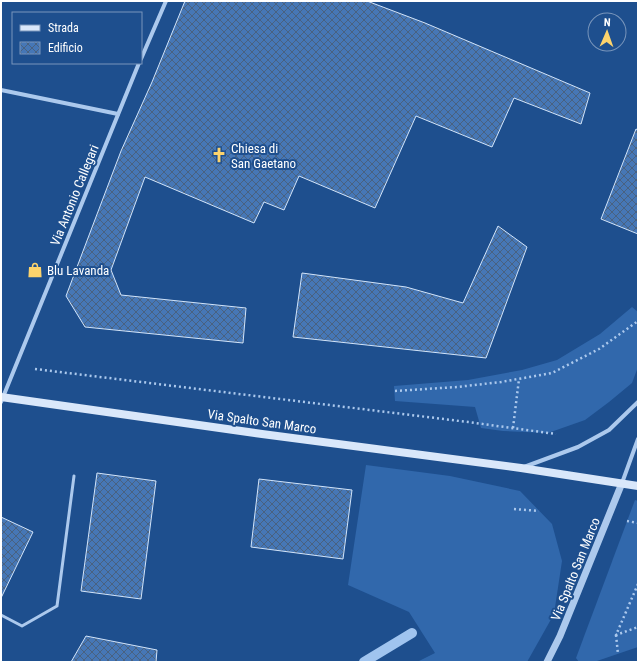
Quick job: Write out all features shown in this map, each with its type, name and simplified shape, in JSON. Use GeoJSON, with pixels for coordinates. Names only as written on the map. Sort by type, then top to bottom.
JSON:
{"type":"FeatureCollection","features":[{"type":"Feature","properties":{"kind":"main road","name":"Via Spalto San Marco"},"geometry":{"type":"LineString","coordinates":[[2,399],[521,468],[638,486]]}},
{"type":"Feature","properties":{"kind":"street"},"geometry":{"type":"LineString","coordinates":[[142,57],[166,1]]}},
{"type":"Feature","properties":{"kind":"street","name":"Via Antonio Callegari"},"geometry":{"type":"LineString","coordinates":[[2,399],[139,64]]}},
{"type":"Feature","properties":{"kind":"street"},"geometry":{"type":"LineString","coordinates":[[1,90],[118,114]]}},
{"type":"Feature","properties":{"kind":"street","name":"Via Spalto San Marco"},"geometry":{"type":"LineString","coordinates":[[521,468],[578,447],[609,430],[638,402]]}},
{"type":"Feature","properties":{"kind":"street","name":"Via Spalto San Marco"},"geometry":{"type":"LineString","coordinates":[[547,662],[560,636],[622,483],[638,438]]}},
{"type":"Feature","properties":{"kind":"lane"},"geometry":{"type":"LineString","coordinates":[[1,615],[22,626],[57,606],[74,476]]}},
{"type":"Feature","properties":{"kind":"path"},"geometry":{"type":"LineString","coordinates":[[395,391],[457,387],[552,373],[599,349],[638,321]]}},
{"type":"Feature","properties":{"kind":"path"},"geometry":{"type":"LineString","coordinates":[[16,367],[557,434]]}},
{"type":"Feature","properties":{"kind":"path"},"geometry":{"type":"LineString","coordinates":[[513,428],[519,379]]}},
{"type":"Feature","properties":{"kind":"path"},"geometry":{"type":"LineString","coordinates":[[514,508],[540,511]]}},
{"type":"Feature","properties":{"kind":"path"},"geometry":{"type":"LineString","coordinates":[[627,521],[638,523]]}},
{"type":"Feature","properties":{"kind":"path"},"geometry":{"type":"LineString","coordinates":[[618,654],[616,635],[638,584]]}},
{"type":"Feature","properties":{"kind":"path"},"geometry":{"type":"LineString","coordinates":[[616,635],[638,627]]}},
{"type":"Feature","properties":{"kind":"shaded area"},"geometry":{"type":"Polygon","coordinates":[[[632,307],[638,312],[638,367],[632,383],[585,420],[548,433],[503,431],[481,428],[475,407],[395,401],[394,386],[468,380],[522,370],[557,360],[600,334],[632,307]]]}},
{"type":"Feature","properties":{"kind":"shaded area"},"geometry":{"type":"Polygon","coordinates":[[[366,465],[450,476],[520,491],[552,524],[562,561],[554,614],[527,662],[417,662],[435,653],[409,612],[348,585],[366,465]]]}},
{"type":"Feature","properties":{"kind":"shaded area"},"geometry":{"type":"Polygon","coordinates":[[[635,500],[638,501],[638,647],[594,662],[579,662],[576,658],[635,500]]]}},
{"type":"Feature","properties":{"kind":"building"},"geometry":{"type":"Polygon","coordinates":[[[185,1],[367,1],[425,23],[590,93],[581,124],[514,98],[492,147],[416,116],[375,208],[299,176],[284,210],[264,202],[254,223],[145,177],[111,270],[121,295],[246,308],[243,343],[85,327],[66,296],[121,151],[152,82],[185,1]]]}},
{"type":"Feature","properties":{"kind":"building"},"geometry":{"type":"Polygon","coordinates":[[[636,129],[638,130],[638,234],[601,219],[636,129]]]}},
{"type":"Feature","properties":{"kind":"building"},"geometry":{"type":"Polygon","coordinates":[[[498,226],[527,247],[486,358],[293,337],[302,273],[406,287],[463,303],[498,226]]]}},
{"type":"Feature","properties":{"kind":"building"},"geometry":{"type":"Polygon","coordinates":[[[97,473],[156,481],[141,599],[81,591],[97,473]]]}},
{"type":"Feature","properties":{"kind":"building"},"geometry":{"type":"Polygon","coordinates":[[[259,479],[352,490],[343,559],[251,547],[259,479]]]}},
{"type":"Feature","properties":{"kind":"building"},"geometry":{"type":"Polygon","coordinates":[[[1,517],[33,532],[1,598],[1,517]]]}},
{"type":"Feature","properties":{"kind":"building"},"geometry":{"type":"Polygon","coordinates":[[[86,636],[157,650],[156,662],[71,662],[86,636]]]}},
{"type":"Feature","properties":{"kind":"waterway"},"geometry":{"type":"LineString","coordinates":[[364,662],[412,633]]}},
{"type":"Feature","properties":{"kind":"place","name":"Chiesa di San Gaetano"},"geometry":{"type":"Point","coordinates":[219,155]}},
{"type":"Feature","properties":{"kind":"place","name":"Blu Lavanda"},"geometry":{"type":"Point","coordinates":[35,270]}}]}
